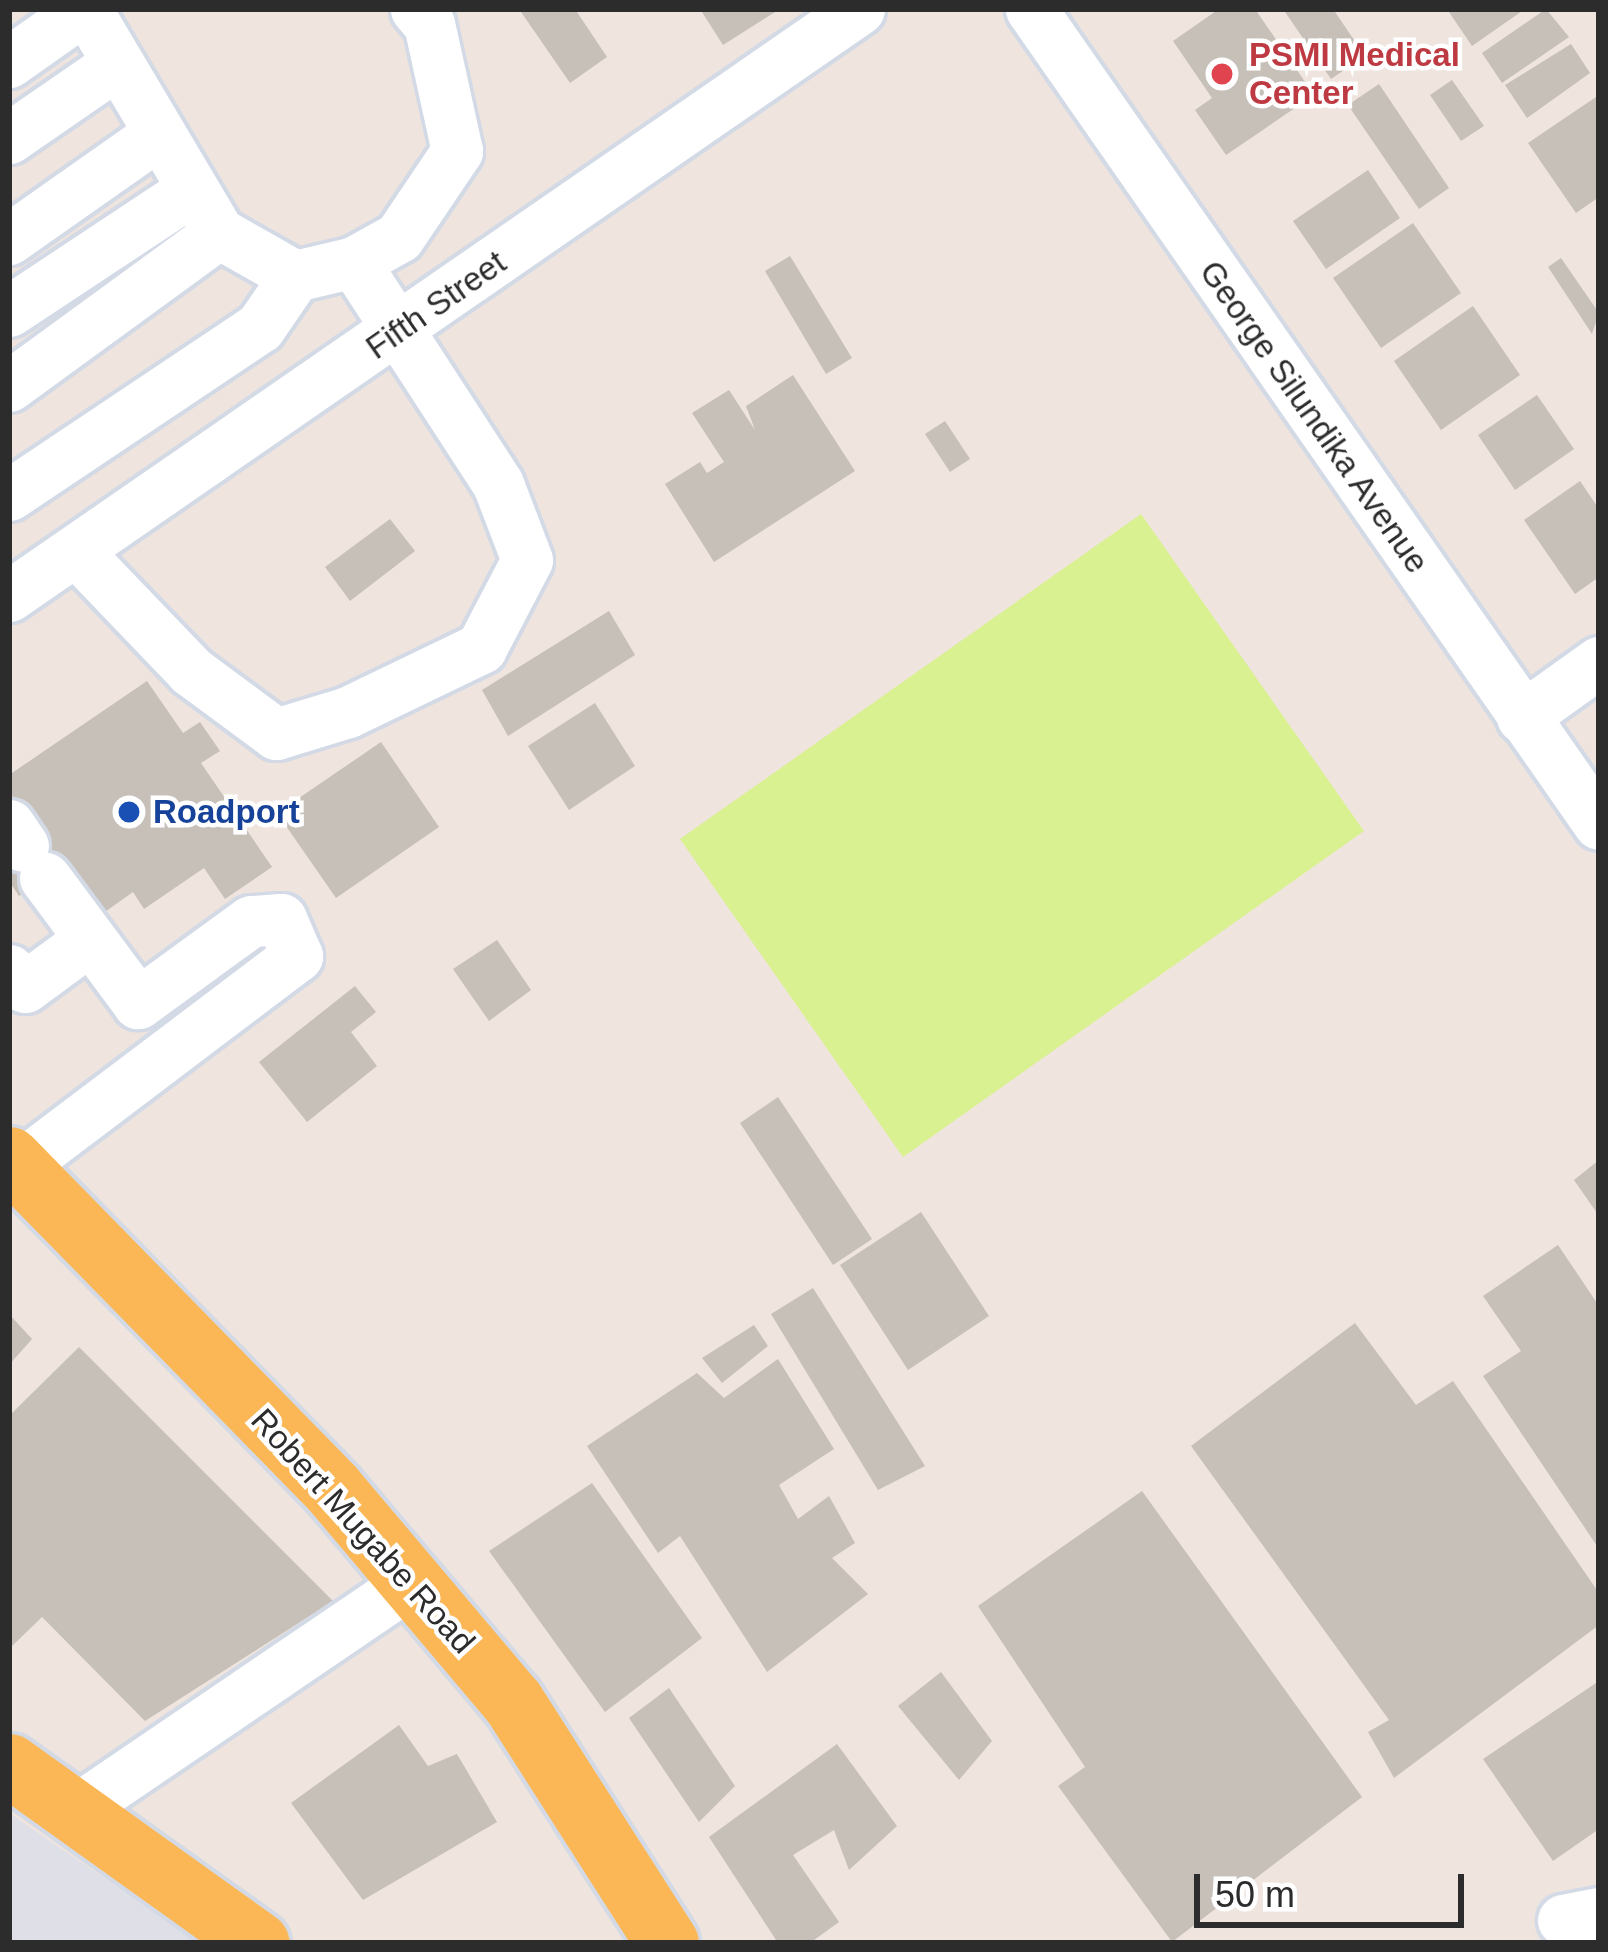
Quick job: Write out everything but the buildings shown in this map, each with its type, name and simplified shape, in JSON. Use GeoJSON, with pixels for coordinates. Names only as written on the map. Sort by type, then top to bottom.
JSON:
{"type":"FeatureCollection","features":[{"type":"Feature","properties":{"kind":"main road","name":"Robert Mugabe Road"},"geometry":{"type":"LineString","coordinates":[[13,1163],[332,1488],[513,1702],[668,1943]]}},
{"type":"Feature","properties":{"kind":"main road"},"geometry":{"type":"LineString","coordinates":[[9,1765],[258,1943]]}},
{"type":"Feature","properties":{"kind":"main road"},"geometry":{"type":"LineString","coordinates":[[620,1864],[620,1943]]}},
{"type":"Feature","properties":{"kind":"street"},"geometry":{"type":"LineString","coordinates":[[9,62],[85,9],[219,233],[295,276]]}},
{"type":"Feature","properties":{"kind":"street"},"geometry":{"type":"LineString","coordinates":[[9,495],[260,327],[295,276],[353,262],[399,237],[457,151],[429,24],[416,9]]}},
{"type":"Feature","properties":{"kind":"street","name":"Fifth Street"},"geometry":{"type":"LineString","coordinates":[[9,596],[401,330],[860,9]]}},
{"type":"Feature","properties":{"kind":"street","name":"George Silundika Avenue"},"geometry":{"type":"LineString","coordinates":[[1031,9],[1599,824]]}},
{"type":"Feature","properties":{"kind":"street"},"geometry":{"type":"LineString","coordinates":[[9,138],[115,65]]}},
{"type":"Feature","properties":{"kind":"street"},"geometry":{"type":"LineString","coordinates":[[9,239],[158,135]]}},
{"type":"Feature","properties":{"kind":"street"},"geometry":{"type":"LineString","coordinates":[[9,310],[192,190]]}},
{"type":"Feature","properties":{"kind":"street"},"geometry":{"type":"LineString","coordinates":[[9,386],[219,233]]}},
{"type":"Feature","properties":{"kind":"street"},"geometry":{"type":"LineString","coordinates":[[77,552],[191,671],[276,734],[348,712],[481,648],[527,560],[498,484],[353,262]]}},
{"type":"Feature","properties":{"kind":"street"},"geometry":{"type":"LineString","coordinates":[[1522,717],[1599,662]]}},
{"type":"Feature","properties":{"kind":"street"},"geometry":{"type":"LineString","coordinates":[[13,1163],[297,956],[280,919],[251,921],[138,1003],[26,850]]}},
{"type":"Feature","properties":{"kind":"street"},"geometry":{"type":"LineString","coordinates":[[9,970],[25,987],[89,940]]}},
{"type":"Feature","properties":{"kind":"street"},"geometry":{"type":"LineString","coordinates":[[74,1811],[411,1582]]}},
{"type":"Feature","properties":{"kind":"shaded area"},"geometry":{"type":"Polygon","coordinates":[[[9,1813],[200,1943],[9,1943],[9,1813]]]}},
{"type":"Feature","properties":{"kind":"green space"},"geometry":{"type":"Polygon","coordinates":[[[1141,514],[1364,831],[903,1157],[680,839],[1141,514]]]}},
{"type":"Feature","properties":{"kind":"place","name":"PSMI Medical Center"},"geometry":{"type":"Point","coordinates":[1222,74]}},
{"type":"Feature","properties":{"kind":"place","name":"Roadport"},"geometry":{"type":"Point","coordinates":[129,812]}}]}
